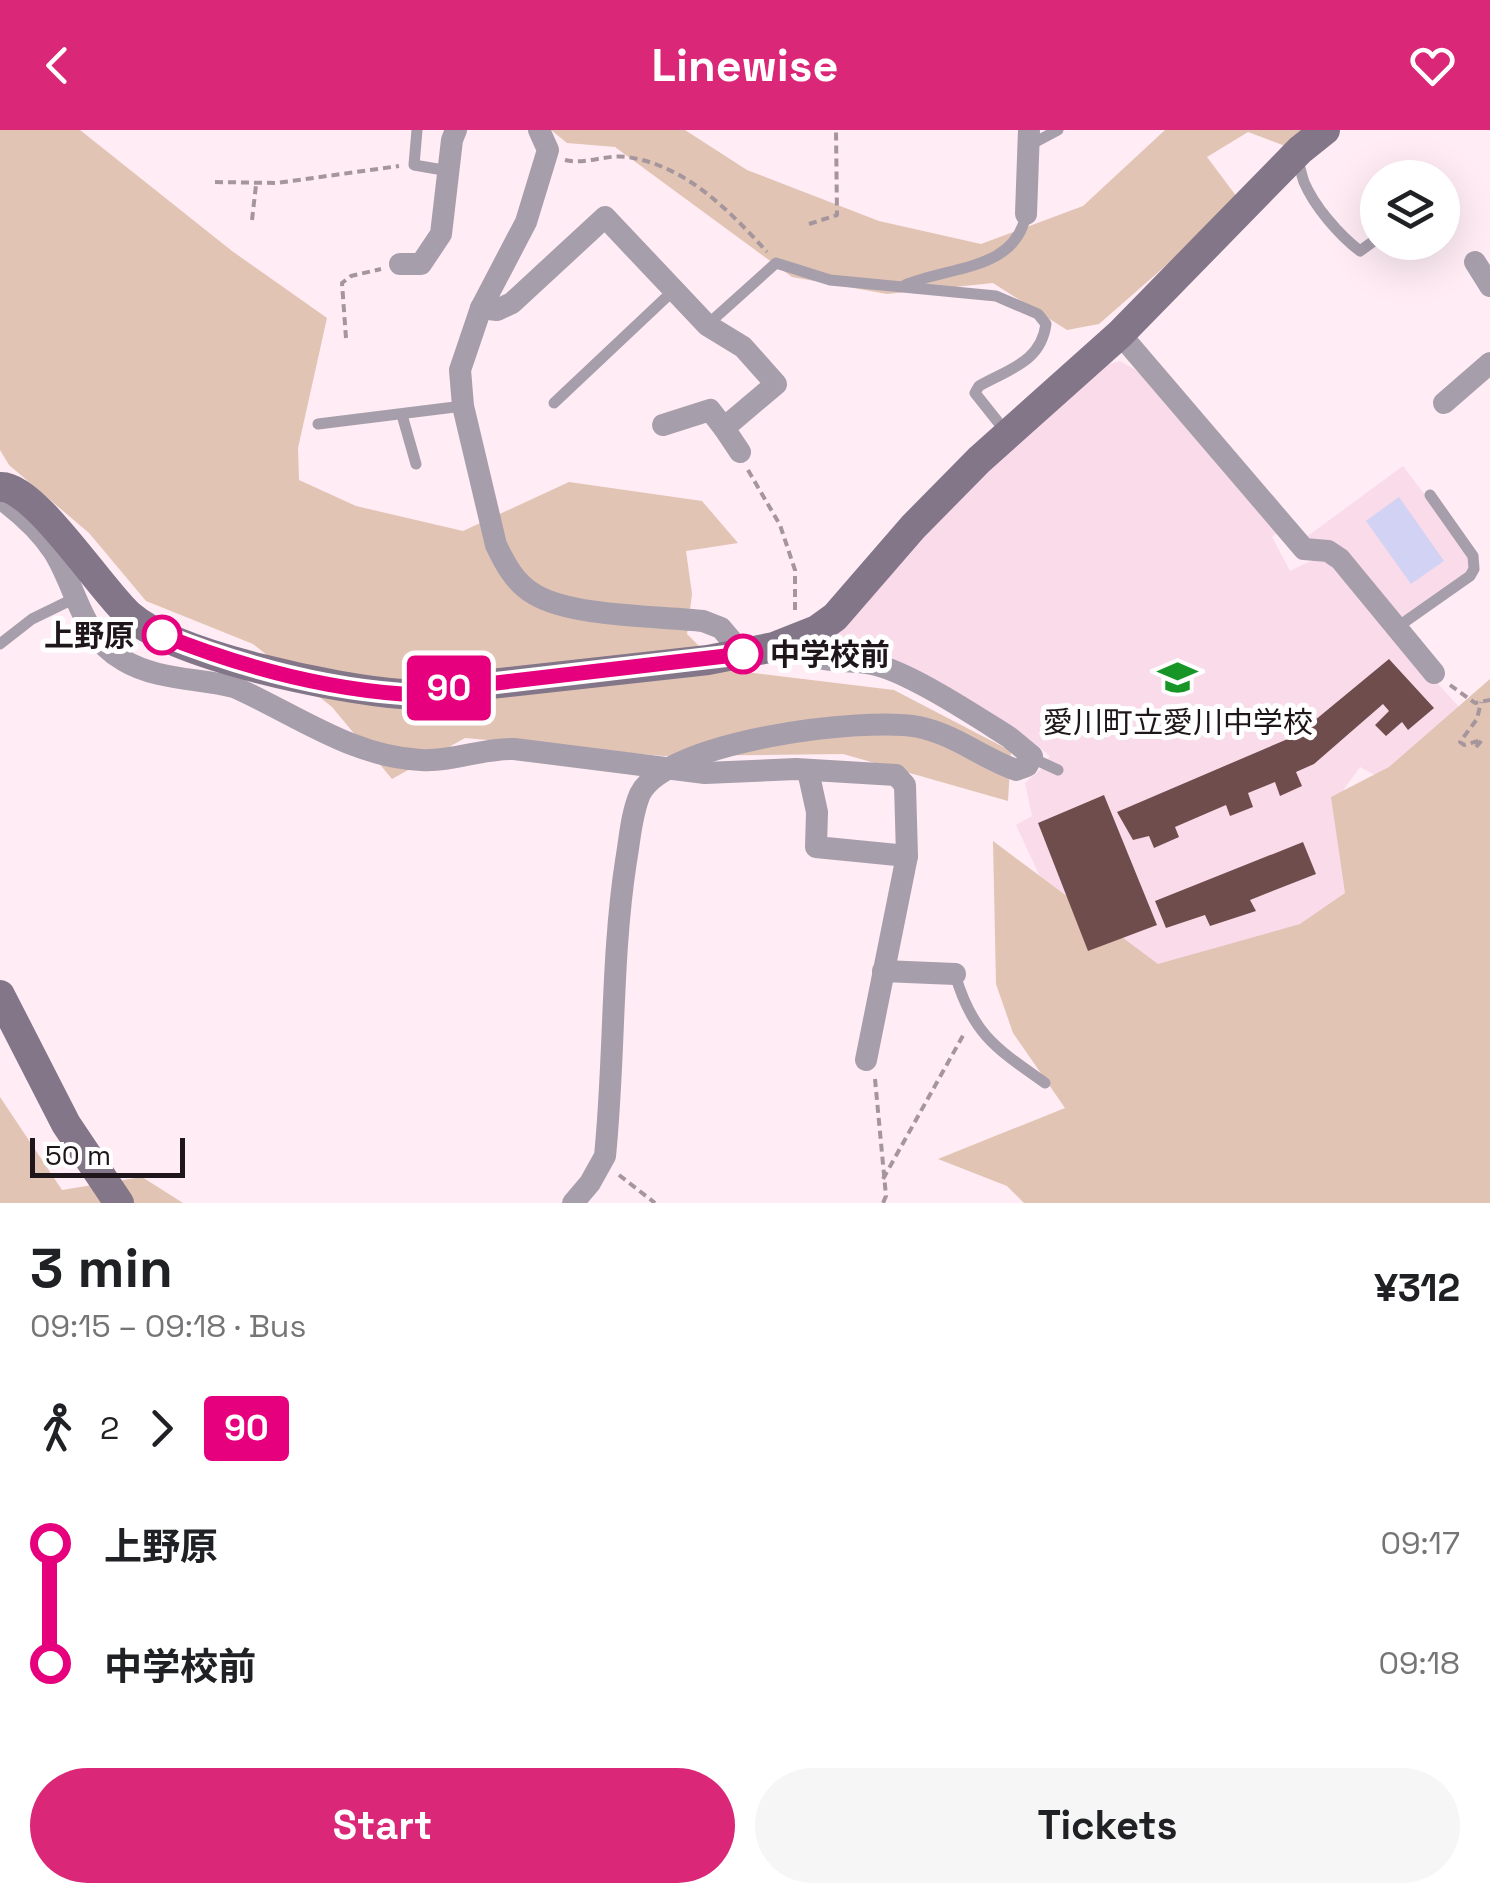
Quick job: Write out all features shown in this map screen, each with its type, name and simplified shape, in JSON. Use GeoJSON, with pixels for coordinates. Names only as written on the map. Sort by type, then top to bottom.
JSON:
{"type":"FeatureCollection","features":[{"type":"Feature","properties":{"kind":"street"},"geometry":{"type":"LineString","coordinates":[[400,264],[421,264],[442,234],[456,130]]}},
{"type":"Feature","properties":{"kind":"street"},"geometry":{"type":"LineString","coordinates":[[540,130],[548,150],[531,207],[481,308],[460,370],[462,406],[496,545],[506,565],[532,593],[569,607],[703,621],[721,628],[743,654]]}},
{"type":"Feature","properties":{"kind":"street"},"geometry":{"type":"LineString","coordinates":[[0,487],[13,488],[34,507],[112,598],[144,626],[228,659],[356,690],[402,694],[743,654],[794,641],[835,617],[913,527],[1007,434],[1120,334],[1294,156],[1325,130]]}},
{"type":"Feature","properties":{"kind":"street"},"geometry":{"type":"LineString","coordinates":[[1026,214],[1029,138]]}},
{"type":"Feature","properties":{"kind":"street"},"geometry":{"type":"LineString","coordinates":[[481,308],[497,310],[512,303],[606,217],[707,325],[743,348],[776,384],[724,428]]}},
{"type":"Feature","properties":{"kind":"street"},"geometry":{"type":"LineString","coordinates":[[1475,262],[1490,286]]}},
{"type":"Feature","properties":{"kind":"street"},"geometry":{"type":"LineString","coordinates":[[1120,334],[1304,549],[1328,551],[1340,559],[1434,673]]}},
{"type":"Feature","properties":{"kind":"street"},"geometry":{"type":"LineString","coordinates":[[1444,403],[1490,363]]}},
{"type":"Feature","properties":{"kind":"street"},"geometry":{"type":"LineString","coordinates":[[663,425],[710,410],[740,452]]}},
{"type":"Feature","properties":{"kind":"street"},"geometry":{"type":"LineString","coordinates":[[0,498],[51,548],[73,598],[98,639],[126,662],[196,683],[214,682],[234,688],[342,742],[373,752],[441,760],[492,749],[514,749],[705,773],[808,770],[896,775],[905,785],[906,856],[866,1060]]}},
{"type":"Feature","properties":{"kind":"street"},"geometry":{"type":"LineString","coordinates":[[572,1203],[590,1183],[605,1156],[617,917],[634,812],[646,785],[668,770],[710,752],[766,735],[893,725],[944,733],[1016,770],[1027,766],[1032,758],[1026,748],[901,676],[873,664],[808,656],[794,641]]}},
{"type":"Feature","properties":{"kind":"street"},"geometry":{"type":"LineString","coordinates":[[808,770],[817,812],[816,847],[906,856]]}},
{"type":"Feature","properties":{"kind":"street"},"geometry":{"type":"LineString","coordinates":[[883,970],[955,974]]}},
{"type":"Feature","properties":{"kind":"street"},"geometry":{"type":"LineString","coordinates":[[0,996],[66,1124],[119,1203]]}},
{"type":"Feature","properties":{"kind":"lane"},"geometry":{"type":"LineString","coordinates":[[417,130],[414,166],[449,171]]}},
{"type":"Feature","properties":{"kind":"lane"},"geometry":{"type":"LineString","coordinates":[[1029,138],[1058,130]]}},
{"type":"Feature","properties":{"kind":"lane"},"geometry":{"type":"LineString","coordinates":[[1294,156],[1319,206],[1360,251]]}},
{"type":"Feature","properties":{"kind":"lane"},"geometry":{"type":"LineString","coordinates":[[904,285],[984,262],[1004,252],[1022,233],[1026,214]]}},
{"type":"Feature","properties":{"kind":"lane"},"geometry":{"type":"LineString","coordinates":[[707,325],[776,262],[830,280],[996,296],[1038,314],[1046,324],[1044,341],[1036,353],[979,386],[975,393],[1007,434]]}},
{"type":"Feature","properties":{"kind":"lane"},"geometry":{"type":"LineString","coordinates":[[554,403],[674,289]]}},
{"type":"Feature","properties":{"kind":"lane"},"geometry":{"type":"LineString","coordinates":[[318,424],[462,406]]}},
{"type":"Feature","properties":{"kind":"lane"},"geometry":{"type":"LineString","coordinates":[[402,414],[416,464]]}},
{"type":"Feature","properties":{"kind":"lane"},"geometry":{"type":"LineString","coordinates":[[1396,628],[1470,576],[1474,569],[1473,556],[1430,496]]}},
{"type":"Feature","properties":{"kind":"lane"},"geometry":{"type":"LineString","coordinates":[[0,644],[32,619],[73,598]]}},
{"type":"Feature","properties":{"kind":"lane"},"geometry":{"type":"LineString","coordinates":[[1032,758],[1058,770]]}},
{"type":"Feature","properties":{"kind":"lane"},"geometry":{"type":"LineString","coordinates":[[955,974],[972,1020],[990,1044],[1045,1082]]}},
{"type":"Feature","properties":{"kind":"path"},"geometry":{"type":"LineString","coordinates":[[809,224],[837,215],[836,130]]}},
{"type":"Feature","properties":{"kind":"path"},"geometry":{"type":"LineString","coordinates":[[571,162],[609,156],[652,162],[729,209],[776,262]]}},
{"type":"Feature","properties":{"kind":"path"},"geometry":{"type":"LineString","coordinates":[[216,182],[256,183],[414,166]]}},
{"type":"Feature","properties":{"kind":"path"},"geometry":{"type":"LineString","coordinates":[[252,220],[256,183]]}},
{"type":"Feature","properties":{"kind":"path"},"geometry":{"type":"LineString","coordinates":[[346,338],[342,283],[351,276],[400,264]]}},
{"type":"Feature","properties":{"kind":"path"},"geometry":{"type":"LineString","coordinates":[[740,452],[780,525],[795,570],[794,641]]}},
{"type":"Feature","properties":{"kind":"path"},"geometry":{"type":"LineString","coordinates":[[1434,673],[1475,703],[1490,700]]}},
{"type":"Feature","properties":{"kind":"path"},"geometry":{"type":"LineString","coordinates":[[1476,747],[1482,740],[1464,745],[1460,742],[1477,718],[1481,702]]}},
{"type":"Feature","properties":{"kind":"path"},"geometry":{"type":"LineString","coordinates":[[883,1178],[972,1020]]}},
{"type":"Feature","properties":{"kind":"path"},"geometry":{"type":"LineString","coordinates":[[866,1060],[874,1066],[886,1196],[883,1203]]}},
{"type":"Feature","properties":{"kind":"path"},"geometry":{"type":"LineString","coordinates":[[605,1156],[622,1180],[655,1203]]}},
{"type":"Feature","properties":{"kind":"shaded area"},"geometry":{"type":"Polygon","coordinates":[[[0,130],[80,130],[232,251],[327,318],[298,448],[299,480],[356,506],[463,531],[569,482],[702,501],[738,543],[686,551],[692,594],[687,634],[722,669],[894,690],[1011,751],[1008,801],[843,754],[664,756],[465,738],[392,779],[332,707],[253,644],[146,601],[89,533],[9,465],[0,450],[0,130]]]}},
{"type":"Feature","properties":{"kind":"shaded area"},"geometry":{"type":"Polygon","coordinates":[[[551,130],[685,130],[747,170],[879,221],[981,244],[1083,206],[1165,130],[1306,130],[1285,146],[1248,132],[1207,157],[1237,197],[1226,213],[1099,324],[1067,330],[993,283],[887,294],[792,277],[615,147],[567,143],[551,130]]]}},
{"type":"Feature","properties":{"kind":"shaded area","name":"愛川町立愛川中学校"},"geometry":{"type":"Polygon","coordinates":[[[1120,361],[1139,372],[1277,533],[1272,537],[1290,571],[1317,558],[1329,564],[1460,708],[1384,780],[1360,767],[1344,789],[1364,883],[1332,918],[1091,987],[1016,825],[1032,816],[1025,783],[1050,756],[1029,739],[814,647],[906,551],[1096,368],[1120,361]]]}},
{"type":"Feature","properties":{"kind":"shaded area"},"geometry":{"type":"Polygon","coordinates":[[[1403,466],[1466,549],[1471,568],[1417,613],[1399,617],[1305,538],[1403,466]]]}},
{"type":"Feature","properties":{"kind":"shaded area"},"geometry":{"type":"Polygon","coordinates":[[[1490,679],[1490,1203],[1024,1203],[1007,1186],[938,1159],[1065,1108],[1013,1033],[996,984],[993,841],[1158,964],[1300,924],[1345,893],[1331,797],[1389,767],[1490,679]]]}},
{"type":"Feature","properties":{"kind":"shaded area"},"geometry":{"type":"Polygon","coordinates":[[[0,1097],[62,1190],[142,1177],[183,1203],[0,1203],[0,1097]]]}},
{"type":"Feature","properties":{"kind":"water"},"geometry":{"type":"Polygon","coordinates":[[[1399,497],[1444,561],[1411,584],[1366,521],[1399,497]]]}},
{"type":"Feature","properties":{"kind":"building"},"geometry":{"type":"Polygon","coordinates":[[[1389,659],[1434,708],[1408,730],[1402,722],[1386,736],[1375,725],[1389,711],[1383,704],[1314,764],[1296,772],[1302,786],[1280,796],[1275,782],[1248,793],[1253,807],[1230,816],[1226,805],[1175,827],[1179,837],[1154,848],[1149,836],[1133,840],[1117,812],[1297,735],[1389,659]]]}},
{"type":"Feature","properties":{"kind":"building"},"geometry":{"type":"Polygon","coordinates":[[[1104,795],[1157,925],[1088,951],[1038,823],[1104,795]]]}},
{"type":"Feature","properties":{"kind":"building"},"geometry":{"type":"Polygon","coordinates":[[[1303,842],[1316,874],[1250,900],[1256,911],[1210,926],[1205,915],[1166,928],[1155,901],[1303,842]]]}},
{"type":"Feature","properties":{"kind":"bus line","name":"90"},"geometry":{"type":"LineString","coordinates":[[162,635],[228,659],[356,690],[402,694],[743,654]]}},
{"type":"Feature","properties":{"kind":"place","name":"上野原"},"geometry":{"type":"Point","coordinates":[162,635]}},
{"type":"Feature","properties":{"kind":"place","name":"中学校前"},"geometry":{"type":"Point","coordinates":[743,654]}},
{"type":"Feature","properties":{"kind":"place","name":"愛川町立愛川中学校"},"geometry":{"type":"Point","coordinates":[1178,678]}}]}
